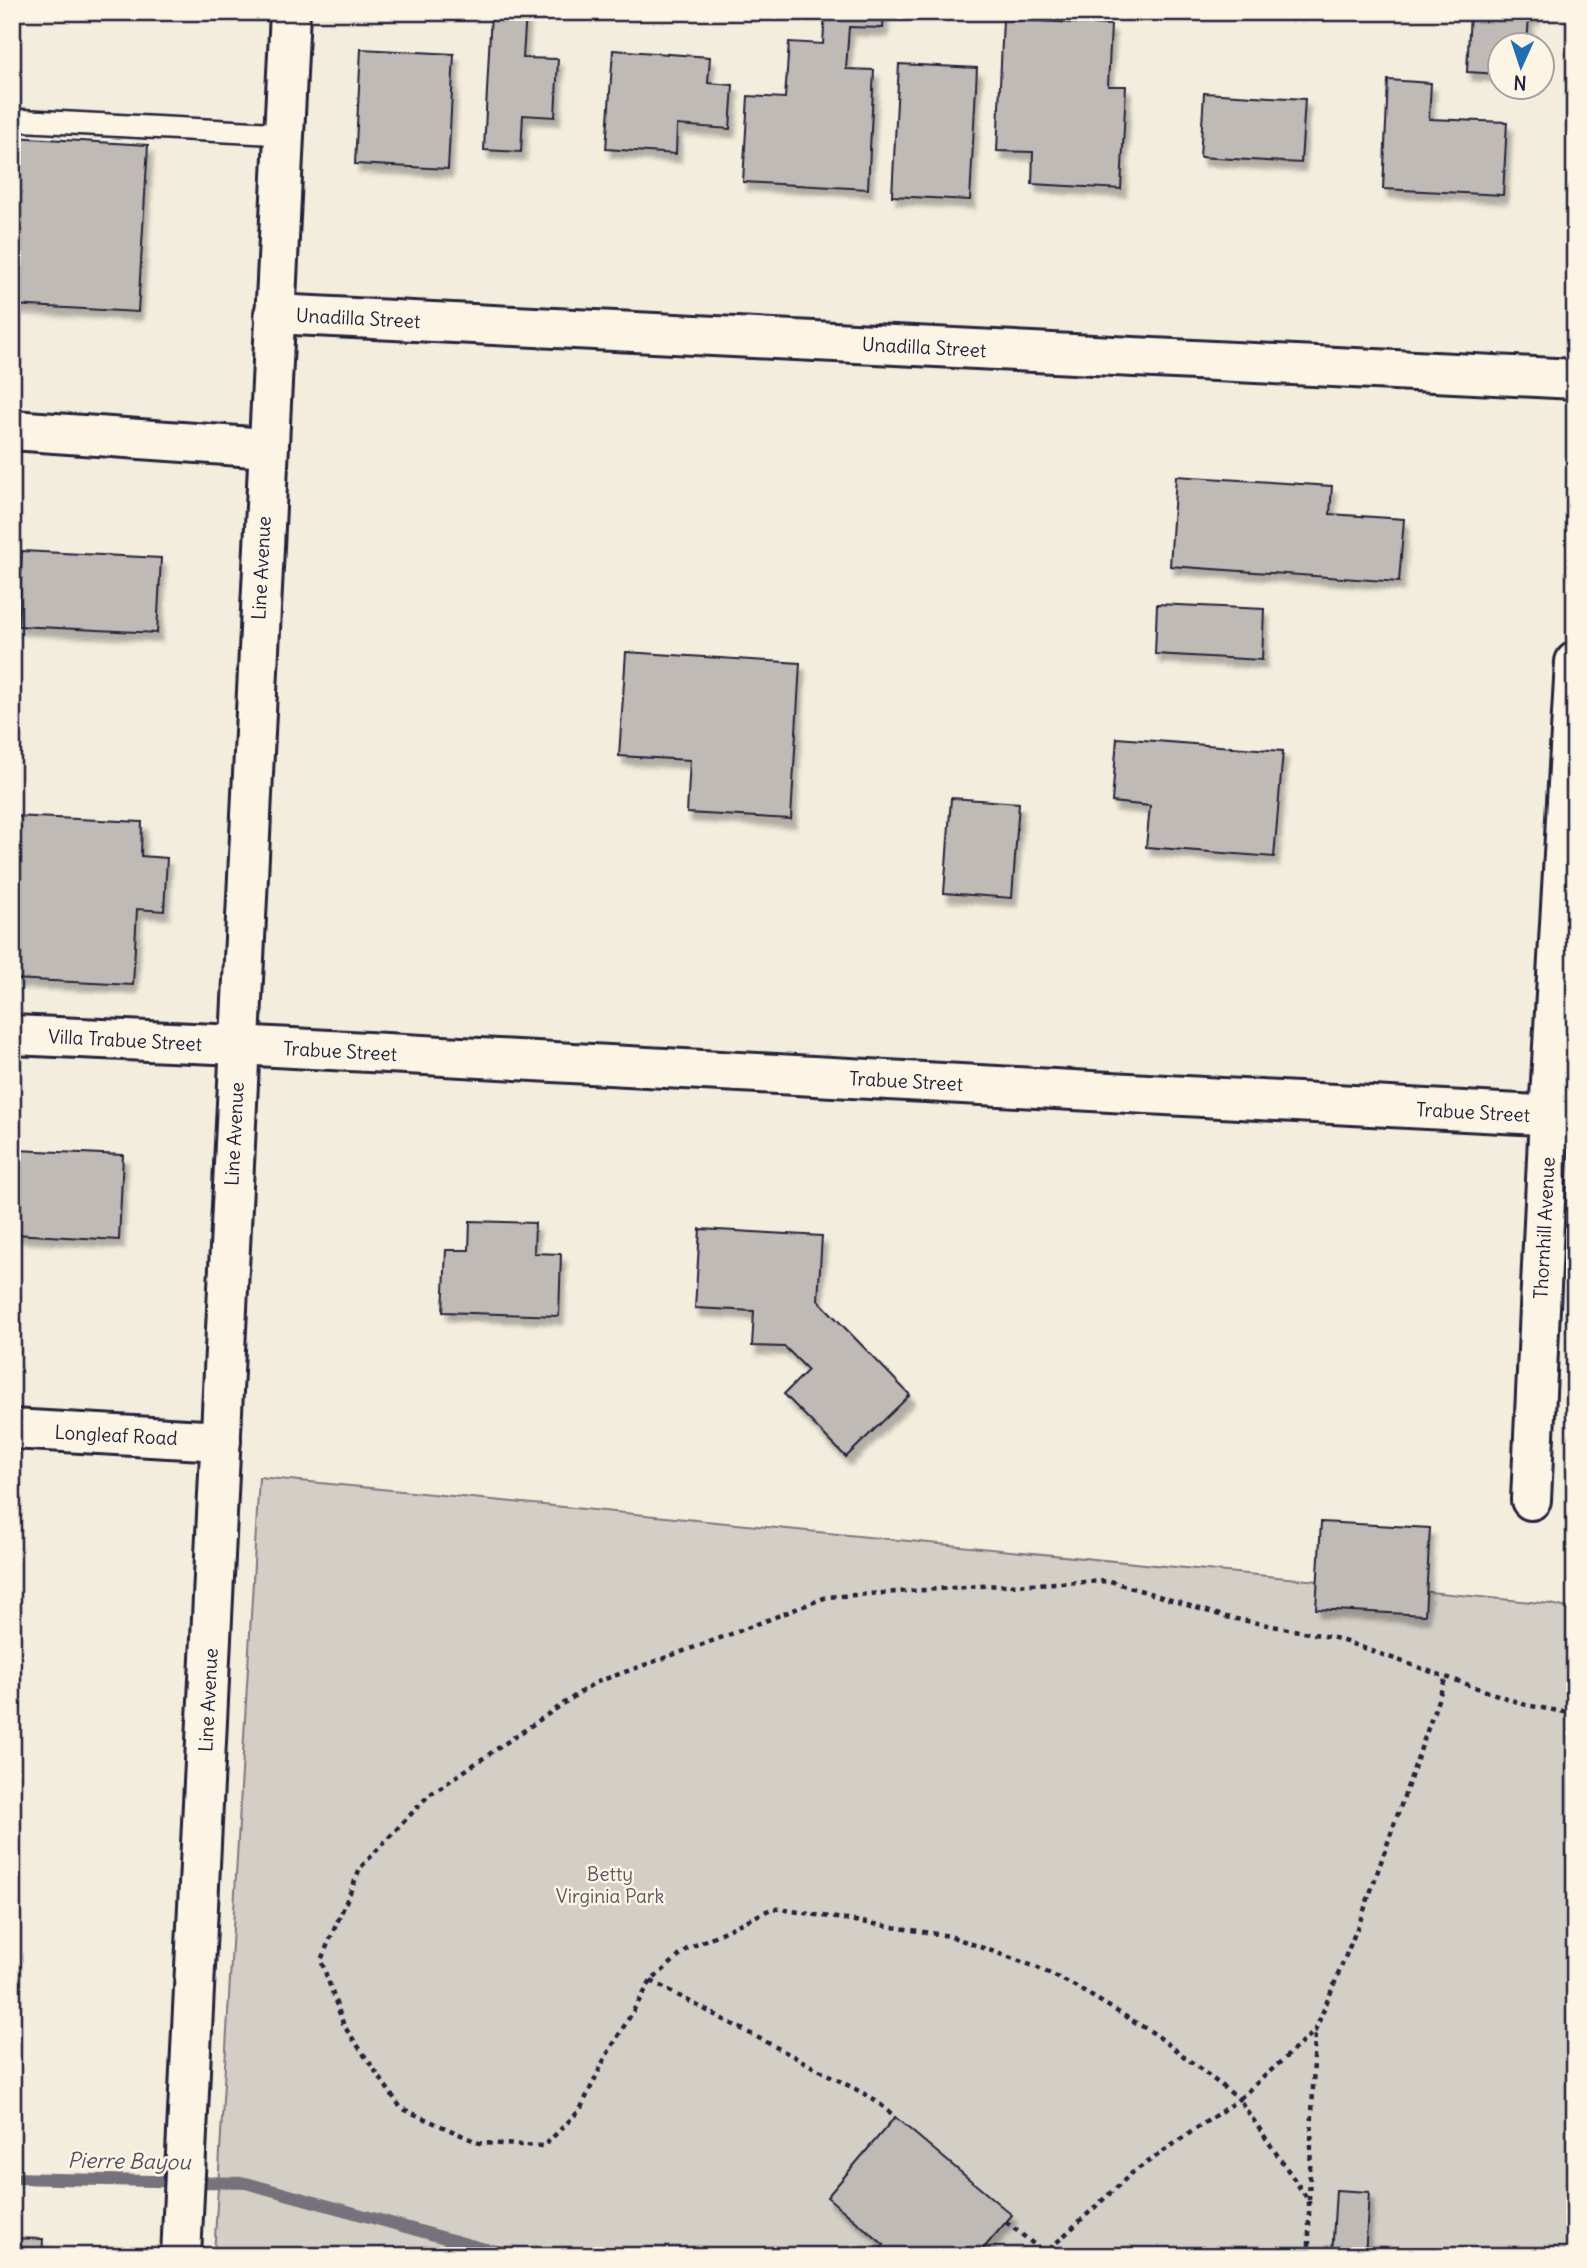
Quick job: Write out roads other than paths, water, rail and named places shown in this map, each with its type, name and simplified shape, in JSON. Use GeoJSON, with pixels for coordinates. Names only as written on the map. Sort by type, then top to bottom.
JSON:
{"type":"FeatureCollection","features":[{"type":"Feature","properties":{"kind":"street","name":"Line Avenue"},"geometry":{"type":"LineString","coordinates":[[181,2256],[290,12]]}},
{"type":"Feature","properties":{"kind":"street","name":"Unadilla Street"},"geometry":{"type":"LineString","coordinates":[[274,314],[1575,379]]}},
{"type":"Feature","properties":{"kind":"street"},"geometry":{"type":"LineString","coordinates":[[12,430],[267,448]]}},
{"type":"Feature","properties":{"kind":"street","name":"Thornhill Avenue"},"geometry":{"type":"LineString","coordinates":[[1531,1500],[1562,1116],[1575,662]]}},
{"type":"Feature","properties":{"kind":"street","name":"Villa Trabue Street"},"geometry":{"type":"LineString","coordinates":[[12,1035],[238,1045]]}},
{"type":"Feature","properties":{"kind":"street","name":"Trabue Street"},"geometry":{"type":"LineString","coordinates":[[238,1045],[1562,1116]]}},
{"type":"Feature","properties":{"kind":"street","name":"Longleaf Road"},"geometry":{"type":"LineString","coordinates":[[12,1429],[220,1441]]}},
{"type":"Feature","properties":{"kind":"lane"},"geometry":{"type":"LineString","coordinates":[[12,120],[284,134]]}},
{"type":"Feature","properties":{"kind":"waterway","name":"Pierre Bayou"},"geometry":{"type":"LineString","coordinates":[[12,2178],[246,2183],[485,2249],[524,2256]]}},
{"type":"Feature","properties":{"kind":"park label","name":"Betty Virginia Park"},"geometry":{"type":"Point","coordinates":[610,1885]}}]}
